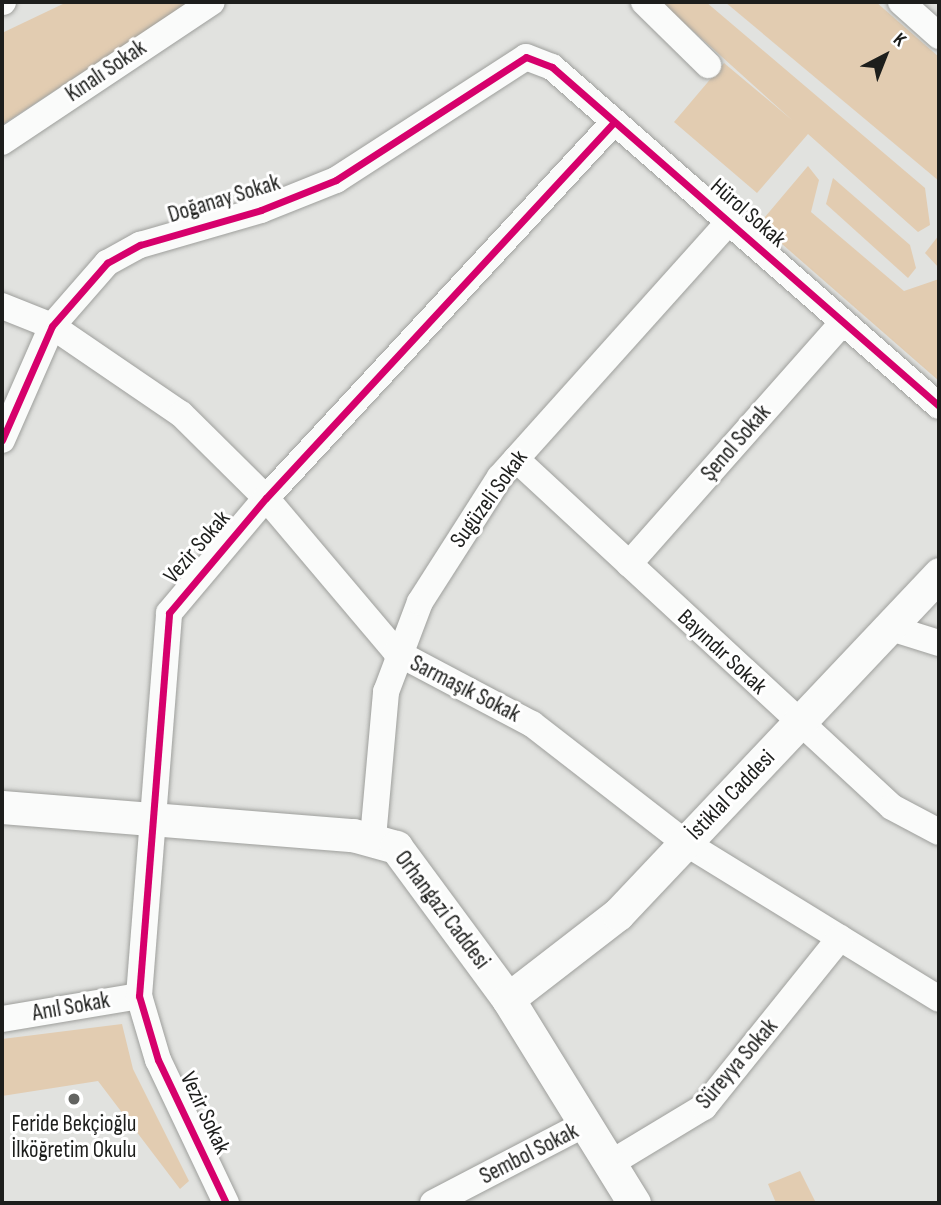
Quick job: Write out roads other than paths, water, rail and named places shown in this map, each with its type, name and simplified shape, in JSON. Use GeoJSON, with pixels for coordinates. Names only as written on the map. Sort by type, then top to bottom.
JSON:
{"type":"FeatureCollection","features":[{"type":"Feature","properties":{"kind":"street","name":"Kınalı Sokak"},"geometry":{"type":"LineString","coordinates":[[2,142],[212,2]]}},
{"type":"Feature","properties":{"kind":"street"},"geometry":{"type":"LineString","coordinates":[[644,2],[708,65]]}},
{"type":"Feature","properties":{"kind":"street"},"geometry":{"type":"LineString","coordinates":[[913,5],[939,36]]}},
{"type":"Feature","properties":{"kind":"street","name":"Hürol Sokak"},"geometry":{"type":"LineString","coordinates":[[526,57],[552,67],[939,406]]}},
{"type":"Feature","properties":{"kind":"street","name":"Doğanay Sokak"},"geometry":{"type":"LineString","coordinates":[[2,440],[52,327],[107,263],[140,245],[261,211],[336,180],[526,57]]}},
{"type":"Feature","properties":{"kind":"street","name":"Vezir Sokak"},"geometry":{"type":"LineString","coordinates":[[226,1203],[158,1060],[139,996],[169,613],[266,498],[614,122]]}},
{"type":"Feature","properties":{"kind":"street","name":"Sugüzeli Sokak"},"geometry":{"type":"LineString","coordinates":[[373,838],[381,732],[396,653],[454,543],[516,459],[729,222]]}},
{"type":"Feature","properties":{"kind":"street","name":"Sarmaşık Sokak"},"geometry":{"type":"LineString","coordinates":[[2,306],[52,327],[181,414],[266,498],[396,653],[543,731],[684,842],[939,999]]}},
{"type":"Feature","properties":{"kind":"street","name":"Şenol Sokak"},"geometry":{"type":"LineString","coordinates":[[629,564],[843,322]]}},
{"type":"Feature","properties":{"kind":"street","name":"Bayındır Sokak"},"geometry":{"type":"LineString","coordinates":[[516,459],[799,725],[892,807],[939,832]]}},
{"type":"Feature","properties":{"kind":"street","name":"İstiklal Caddesi"},"geometry":{"type":"LineString","coordinates":[[508,999],[601,929],[799,725],[939,575]]}},
{"type":"Feature","properties":{"kind":"street"},"geometry":{"type":"LineString","coordinates":[[891,628],[939,643]]}},
{"type":"Feature","properties":{"kind":"street","name":"Orhangazi Caddesi"},"geometry":{"type":"LineString","coordinates":[[2,807],[373,838],[408,857],[508,999],[634,1203]]}},
{"type":"Feature","properties":{"kind":"street","name":"Süreyya Sokak"},"geometry":{"type":"LineString","coordinates":[[611,1163],[704,1107],[840,939]]}},
{"type":"Feature","properties":{"kind":"street","name":"Anıl Sokak"},"geometry":{"type":"LineString","coordinates":[[2,1019],[139,996]]}},
{"type":"Feature","properties":{"kind":"street","name":"Sembol Sokak"},"geometry":{"type":"LineString","coordinates":[[433,1203],[587,1124]]}},
{"type":"Feature","properties":{"kind":"place","name":"Feride Bekçioğlu İlköğretim Okulu"},"geometry":{"type":"Point","coordinates":[74,1099]}}]}
